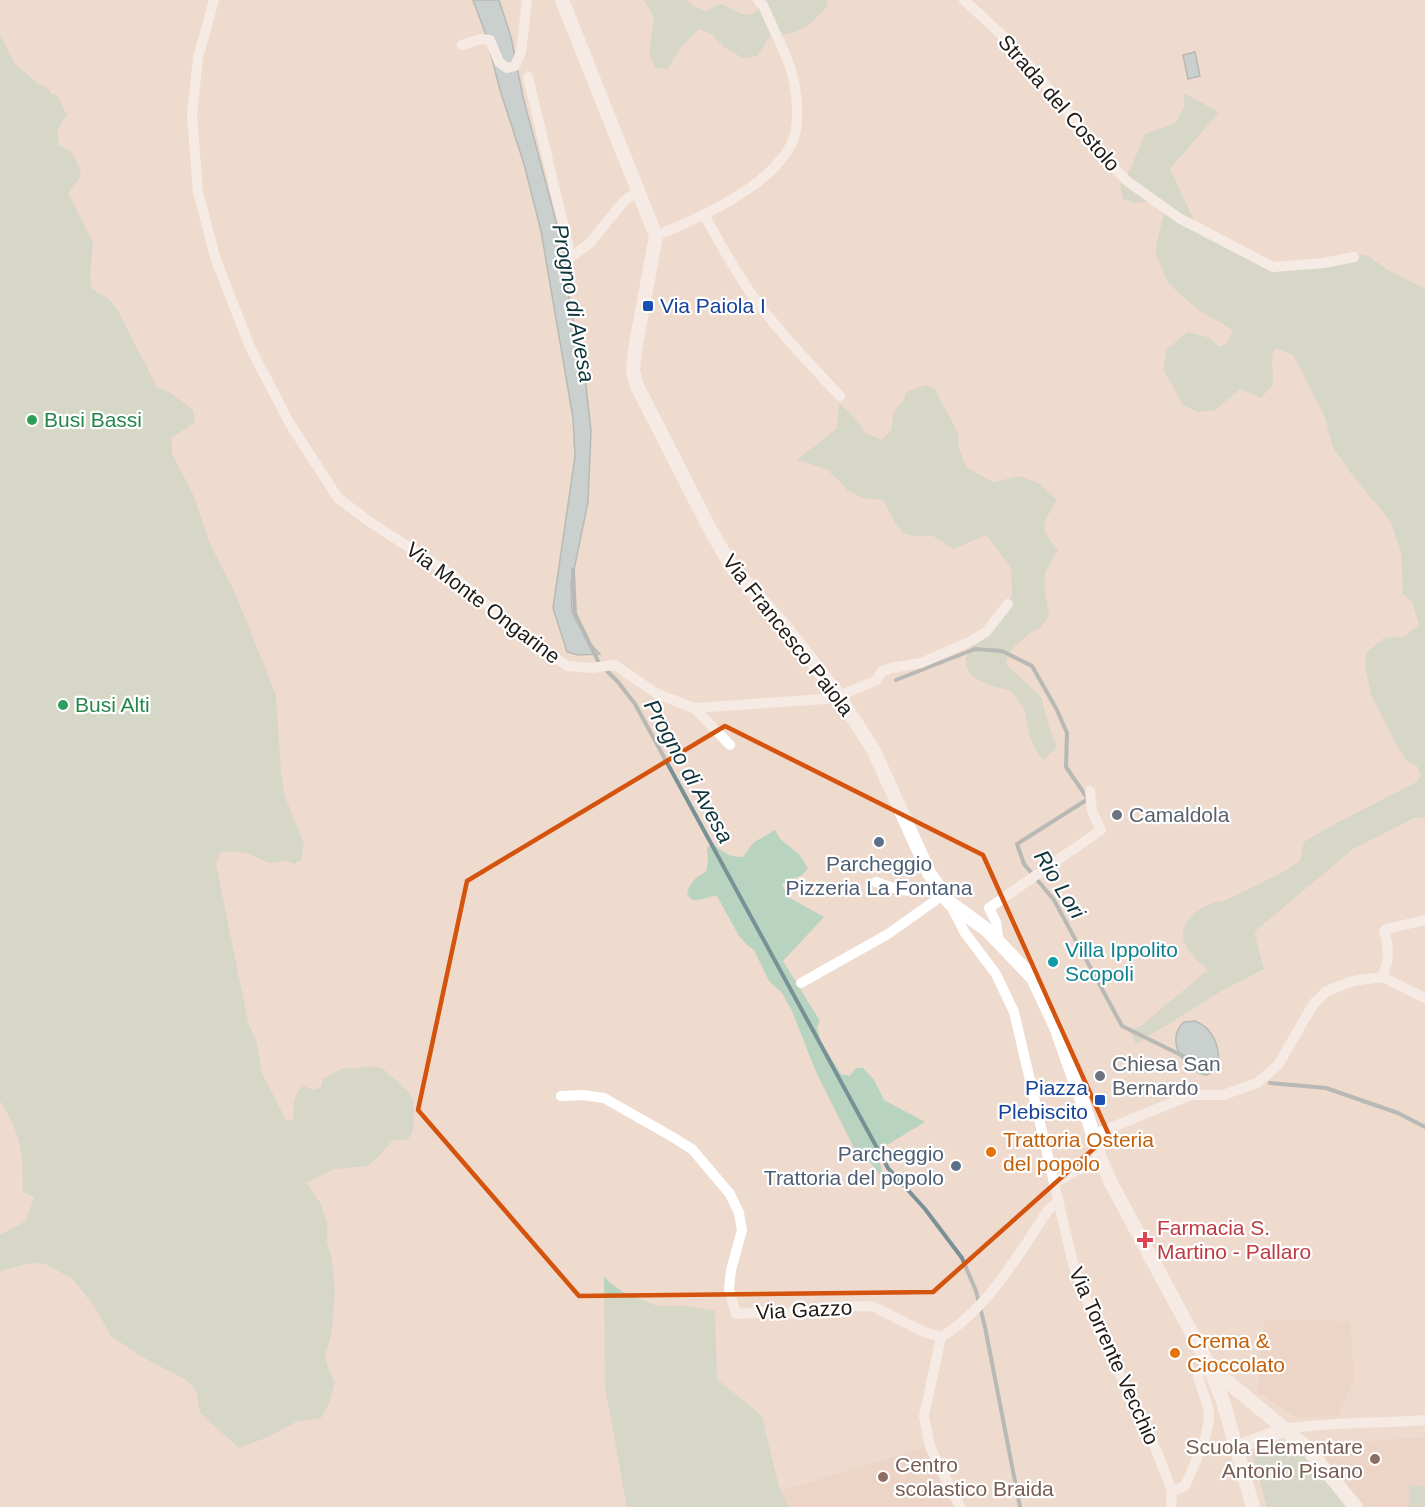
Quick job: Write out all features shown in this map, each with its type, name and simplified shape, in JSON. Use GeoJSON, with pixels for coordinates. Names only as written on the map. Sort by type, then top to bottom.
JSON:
{"type":"FeatureCollection","features":[{"type":"Feature","properties":{"kind":"street","name":"Via Monte Ongarine"},"geometry":{"type":"LineString","coordinates":[[214,0],[198,58],[192,115],[198,192],[216,260],[250,347],[290,424],[338,498],[370,522],[452,574],[538,648],[568,666],[591,668],[615,665],[657,694],[694,708],[746,706],[838,696],[877,680],[881,672],[921,663],[973,640],[986,632],[1008,604]]}},
{"type":"Feature","properties":{"kind":"street"},"geometry":{"type":"LineString","coordinates":[[462,45],[481,39],[490,40],[499,62],[507,68],[515,66],[521,52],[527,0]]}},
{"type":"Feature","properties":{"kind":"street"},"geometry":{"type":"LineString","coordinates":[[562,0],[656,236],[705,216],[731,200],[779,162],[791,145],[796,130],[796,107],[791,72],[763,5],[758,0]]}},
{"type":"Feature","properties":{"kind":"street","name":"Strada del Costolo"},"geometry":{"type":"LineString","coordinates":[[964,0],[1003,36],[1065,107],[1083,135],[1127,181],[1179,218],[1273,267],[1324,263],[1354,257]]}},
{"type":"Feature","properties":{"kind":"street"},"geometry":{"type":"LineString","coordinates":[[528,77],[571,257],[589,244],[624,201],[638,191]]}},
{"type":"Feature","properties":{"kind":"street"},"geometry":{"type":"LineString","coordinates":[[705,216],[728,258],[754,298],[784,336],[840,396]]}},
{"type":"Feature","properties":{"kind":"street","name":"Via Francesco Paiola"},"geometry":{"type":"LineString","coordinates":[[656,236],[635,350],[633,371],[637,386],[711,531],[732,567],[786,628],[838,696],[874,751],[929,873],[944,895]]}},
{"type":"Feature","properties":{"kind":"street"},"geometry":{"type":"LineString","coordinates":[[694,708],[729,745]]}},
{"type":"Feature","properties":{"kind":"street"},"geometry":{"type":"LineString","coordinates":[[999,943],[996,922],[989,908],[1101,830],[1092,811],[1090,791]]}},
{"type":"Feature","properties":{"kind":"street"},"geometry":{"type":"LineString","coordinates":[[876,882],[901,891],[944,895],[987,930],[1033,978],[1056,1027],[1100,1158],[1210,1367],[1223,1401],[1253,1507]]}},
{"type":"Feature","properties":{"kind":"street"},"geometry":{"type":"LineString","coordinates":[[801,983],[888,934],[944,895]]}},
{"type":"Feature","properties":{"kind":"street","name":"Via Torrente Vecchio"},"geometry":{"type":"LineString","coordinates":[[944,895],[965,933],[996,974],[1014,1012],[1074,1268],[1102,1337],[1157,1452],[1172,1491],[1171,1507]]}},
{"type":"Feature","properties":{"kind":"street"},"geometry":{"type":"LineString","coordinates":[[1382,976],[1387,967],[1389,955],[1384,931],[1425,920]]}},
{"type":"Feature","properties":{"kind":"street"},"geometry":{"type":"LineString","coordinates":[[1093,1135],[1191,1095],[1222,1095],[1257,1083],[1278,1065],[1322,993],[1353,981],[1382,976],[1425,998]]}},
{"type":"Feature","properties":{"kind":"street","name":"Via Gazzo"},"geometry":{"type":"LineString","coordinates":[[561,1096],[583,1095],[604,1098],[669,1135],[692,1149],[730,1194],[739,1213],[742,1230],[731,1270],[729,1289],[736,1314],[763,1312],[799,1314],[828,1307],[872,1306],[924,1332],[941,1336]]}},
{"type":"Feature","properties":{"kind":"street"},"geometry":{"type":"LineString","coordinates":[[1054,1183],[1100,1158]]}},
{"type":"Feature","properties":{"kind":"street"},"geometry":{"type":"LineString","coordinates":[[960,1507],[930,1447],[924,1416],[941,1336],[955,1329],[973,1312],[1048,1210],[1058,1202]]}},
{"type":"Feature","properties":{"kind":"street"},"geometry":{"type":"LineString","coordinates":[[1210,1367],[1287,1429],[1311,1452],[1356,1507]]}},
{"type":"Feature","properties":{"kind":"street"},"geometry":{"type":"LineString","coordinates":[[1172,1491],[1185,1486],[1204,1443],[1209,1415],[1198,1376],[1202,1370],[1210,1367]]}},
{"type":"Feature","properties":{"kind":"street"},"geometry":{"type":"LineString","coordinates":[[1237,1447],[1287,1429],[1344,1423],[1425,1420]]}},
{"type":"Feature","properties":{"kind":"highlighted area"},"geometry":{"type":"Polygon","coordinates":[[[725,726],[983,855],[1109,1135],[933,1292],[579,1296],[418,1110],[467,881],[725,726]]]}},
{"type":"Feature","properties":{"kind":"shaded area"},"geometry":{"type":"Polygon","coordinates":[[[1264,1320],[1350,1321],[1354,1379],[1338,1416],[1297,1417],[1258,1393],[1264,1320]]]}},
{"type":"Feature","properties":{"kind":"shaded area","name":"Scuola Elementare Antonio Pisano"},"geometry":{"type":"Polygon","coordinates":[[[1425,1437],[1425,1507],[1357,1507],[1317,1445],[1425,1437]]]}},
{"type":"Feature","properties":{"kind":"shaded area","name":"Centro scolastico Braida"},"geometry":{"type":"Polygon","coordinates":[[[926,1447],[944,1489],[955,1507],[727,1507],[926,1447]]]}},
{"type":"Feature","properties":{"kind":"green space"},"geometry":{"type":"Polygon","coordinates":[[[643,0],[687,0],[693,6],[707,11],[721,4],[745,15],[754,13],[764,0],[827,0],[827,7],[802,29],[770,36],[757,56],[743,58],[725,48],[711,34],[699,29],[682,46],[667,69],[656,68],[649,55],[654,17],[643,0]]]}},
{"type":"Feature","properties":{"kind":"green space"},"geometry":{"type":"Polygon","coordinates":[[[0,34],[15,64],[39,84],[47,87],[51,94],[57,95],[67,115],[57,130],[59,145],[74,157],[81,175],[68,193],[93,243],[90,278],[92,289],[109,299],[118,311],[157,387],[171,393],[193,410],[195,422],[172,438],[172,454],[193,494],[210,544],[236,595],[276,695],[281,773],[285,797],[304,843],[301,861],[293,864],[285,860],[272,863],[247,853],[221,852],[216,863],[248,1022],[257,1043],[262,1073],[286,1120],[293,1120],[295,1098],[303,1086],[315,1090],[321,1087],[323,1079],[343,1068],[369,1066],[382,1068],[409,1092],[413,1100],[414,1124],[412,1134],[407,1140],[393,1140],[367,1166],[335,1169],[306,1183],[321,1204],[327,1223],[327,1242],[332,1259],[335,1291],[332,1330],[325,1357],[335,1382],[329,1404],[321,1418],[296,1422],[268,1437],[239,1448],[200,1413],[197,1393],[187,1380],[142,1357],[111,1336],[96,1309],[73,1279],[45,1264],[31,1263],[0,1271],[0,1235],[26,1221],[34,1197],[23,1192],[20,1145],[13,1124],[0,1101],[0,34]]]}},
{"type":"Feature","properties":{"kind":"green space"},"geometry":{"type":"Polygon","coordinates":[[[1184,93],[1219,112],[1170,169],[1195,222],[1271,262],[1293,265],[1354,253],[1368,256],[1390,271],[1425,289],[1425,818],[1416,817],[1353,849],[1254,932],[1264,969],[1223,990],[1136,1044],[1130,1031],[1142,1025],[1208,970],[1189,951],[1183,936],[1187,921],[1195,913],[1205,906],[1224,901],[1285,871],[1300,861],[1304,842],[1415,783],[1421,776],[1417,766],[1406,760],[1398,748],[1371,695],[1365,665],[1367,652],[1384,638],[1404,637],[1419,625],[1412,602],[1403,594],[1401,552],[1391,522],[1333,448],[1325,417],[1293,355],[1275,348],[1272,356],[1273,384],[1261,398],[1240,389],[1215,410],[1198,412],[1183,405],[1163,369],[1167,349],[1188,332],[1210,338],[1219,347],[1227,343],[1233,330],[1197,309],[1168,283],[1155,251],[1168,205],[1162,200],[1135,203],[1123,199],[1120,184],[1130,170],[1145,134],[1176,123],[1184,106],[1184,93]]]}},
{"type":"Feature","properties":{"kind":"green space"},"geometry":{"type":"Polygon","coordinates":[[[926,385],[934,388],[958,433],[959,448],[966,467],[993,482],[1020,476],[1040,484],[1057,500],[1044,526],[1047,536],[1058,550],[1045,572],[1049,616],[1040,628],[1031,632],[1016,645],[1008,654],[1006,664],[1041,697],[1057,747],[1043,760],[1035,749],[1029,734],[1024,709],[1010,690],[976,679],[967,668],[966,659],[972,643],[983,638],[1012,595],[1011,567],[986,535],[953,549],[933,536],[905,534],[897,526],[883,500],[862,498],[847,490],[826,469],[797,460],[837,428],[839,403],[856,419],[866,433],[882,440],[892,429],[892,419],[896,409],[904,401],[906,392],[926,385]]]}},
{"type":"Feature","properties":{"kind":"green space"},"geometry":{"type":"Polygon","coordinates":[[[775,830],[780,839],[799,854],[808,868],[802,875],[782,884],[788,897],[824,917],[783,961],[820,1021],[817,1027],[821,1042],[841,1074],[850,1076],[856,1068],[863,1068],[874,1080],[884,1100],[925,1122],[877,1151],[884,1180],[871,1163],[854,1148],[816,1072],[792,1011],[782,993],[769,981],[754,950],[739,936],[717,896],[695,900],[687,894],[694,881],[706,872],[707,848],[713,843],[726,854],[743,857],[753,843],[775,830]]]}},
{"type":"Feature","properties":{"kind":"green space"},"geometry":{"type":"Polygon","coordinates":[[[604,1276],[623,1292],[657,1306],[686,1306],[715,1311],[717,1379],[762,1416],[779,1487],[788,1507],[627,1507],[605,1386],[604,1276]]]}},
{"type":"Feature","properties":{"kind":"green space"},"geometry":{"type":"Polygon","coordinates":[[[1274,1450],[1308,1453],[1345,1507],[1267,1507],[1253,1455],[1274,1450]]]}},
{"type":"Feature","properties":{"kind":"green space"},"geometry":{"type":"Polygon","coordinates":[[[1410,1485],[1425,1486],[1425,1507],[1409,1507],[1410,1485]]]}},
{"type":"Feature","properties":{"kind":"water"},"geometry":{"type":"Polygon","coordinates":[[[473,0],[499,0],[511,37],[523,97],[564,251],[570,305],[585,376],[591,431],[588,502],[571,584],[572,612],[587,640],[600,654],[578,655],[567,652],[553,608],[575,456],[573,418],[541,231],[524,164],[500,90],[486,35],[473,0]]]}},
{"type":"Feature","properties":{"kind":"water"},"geometry":{"type":"Polygon","coordinates":[[[1195,52],[1200,76],[1188,79],[1183,55],[1195,52]]]}},
{"type":"Feature","properties":{"kind":"water"},"geometry":{"type":"Polygon","coordinates":[[[1195,1021],[1207,1029],[1217,1047],[1218,1068],[1207,1075],[1191,1068],[1179,1054],[1176,1045],[1178,1029],[1184,1022],[1195,1021]]]}},
{"type":"Feature","properties":{"kind":"waterway","name":"Progno di Avesa"},"geometry":{"type":"LineString","coordinates":[[573,570],[575,614],[599,663],[635,704],[888,1168],[925,1209],[962,1258],[976,1291],[985,1327],[1020,1507]]}},
{"type":"Feature","properties":{"kind":"waterway","name":"Rio Lori"},"geometry":{"type":"LineString","coordinates":[[896,680],[975,649],[1002,651],[1032,666],[1067,733],[1066,767],[1088,799],[1017,844],[1024,864],[1054,900],[1122,1026],[1185,1057]]}},
{"type":"Feature","properties":{"kind":"waterway","name":"Rio Lori"},"geometry":{"type":"LineString","coordinates":[[1270,1083],[1326,1088],[1398,1113],[1425,1127]]}},
{"type":"Feature","properties":{"kind":"place","name":"Via Paiola I"},"geometry":{"type":"Point","coordinates":[648,306]}},
{"type":"Feature","properties":{"kind":"place","name":"Busi Bassi"},"geometry":{"type":"Point","coordinates":[32,420]}},
{"type":"Feature","properties":{"kind":"place","name":"Busi Alti"},"geometry":{"type":"Point","coordinates":[63,705]}},
{"type":"Feature","properties":{"kind":"place","name":"Camaldola"},"geometry":{"type":"Point","coordinates":[1117,815]}},
{"type":"Feature","properties":{"kind":"place","name":"Parcheggio Pizzeria La Fontana"},"geometry":{"type":"Point","coordinates":[879,842]}},
{"type":"Feature","properties":{"kind":"place","name":"Villa Ippolito Scopoli"},"geometry":{"type":"Point","coordinates":[1053,962]}},
{"type":"Feature","properties":{"kind":"place","name":"Chiesa San Bernardo"},"geometry":{"type":"Point","coordinates":[1100,1076]}},
{"type":"Feature","properties":{"kind":"place","name":"Piazza Plebiscito"},"geometry":{"type":"Point","coordinates":[1100,1100]}},
{"type":"Feature","properties":{"kind":"place","name":"Trattoria Osteria del popolo"},"geometry":{"type":"Point","coordinates":[991,1152]}},
{"type":"Feature","properties":{"kind":"place","name":"Parcheggio Trattoria del popolo"},"geometry":{"type":"Point","coordinates":[956,1166]}},
{"type":"Feature","properties":{"kind":"place","name":"Farmacia S. Martino - Pallaro"},"geometry":{"type":"Point","coordinates":[1145,1240]}},
{"type":"Feature","properties":{"kind":"place","name":"Crema & Cioccolato"},"geometry":{"type":"Point","coordinates":[1175,1353]}},
{"type":"Feature","properties":{"kind":"place","name":"Scuola Elementare Antonio Pisano"},"geometry":{"type":"Point","coordinates":[1375,1459]}},
{"type":"Feature","properties":{"kind":"place","name":"Centro scolastico Braida"},"geometry":{"type":"Point","coordinates":[883,1477]}}]}
